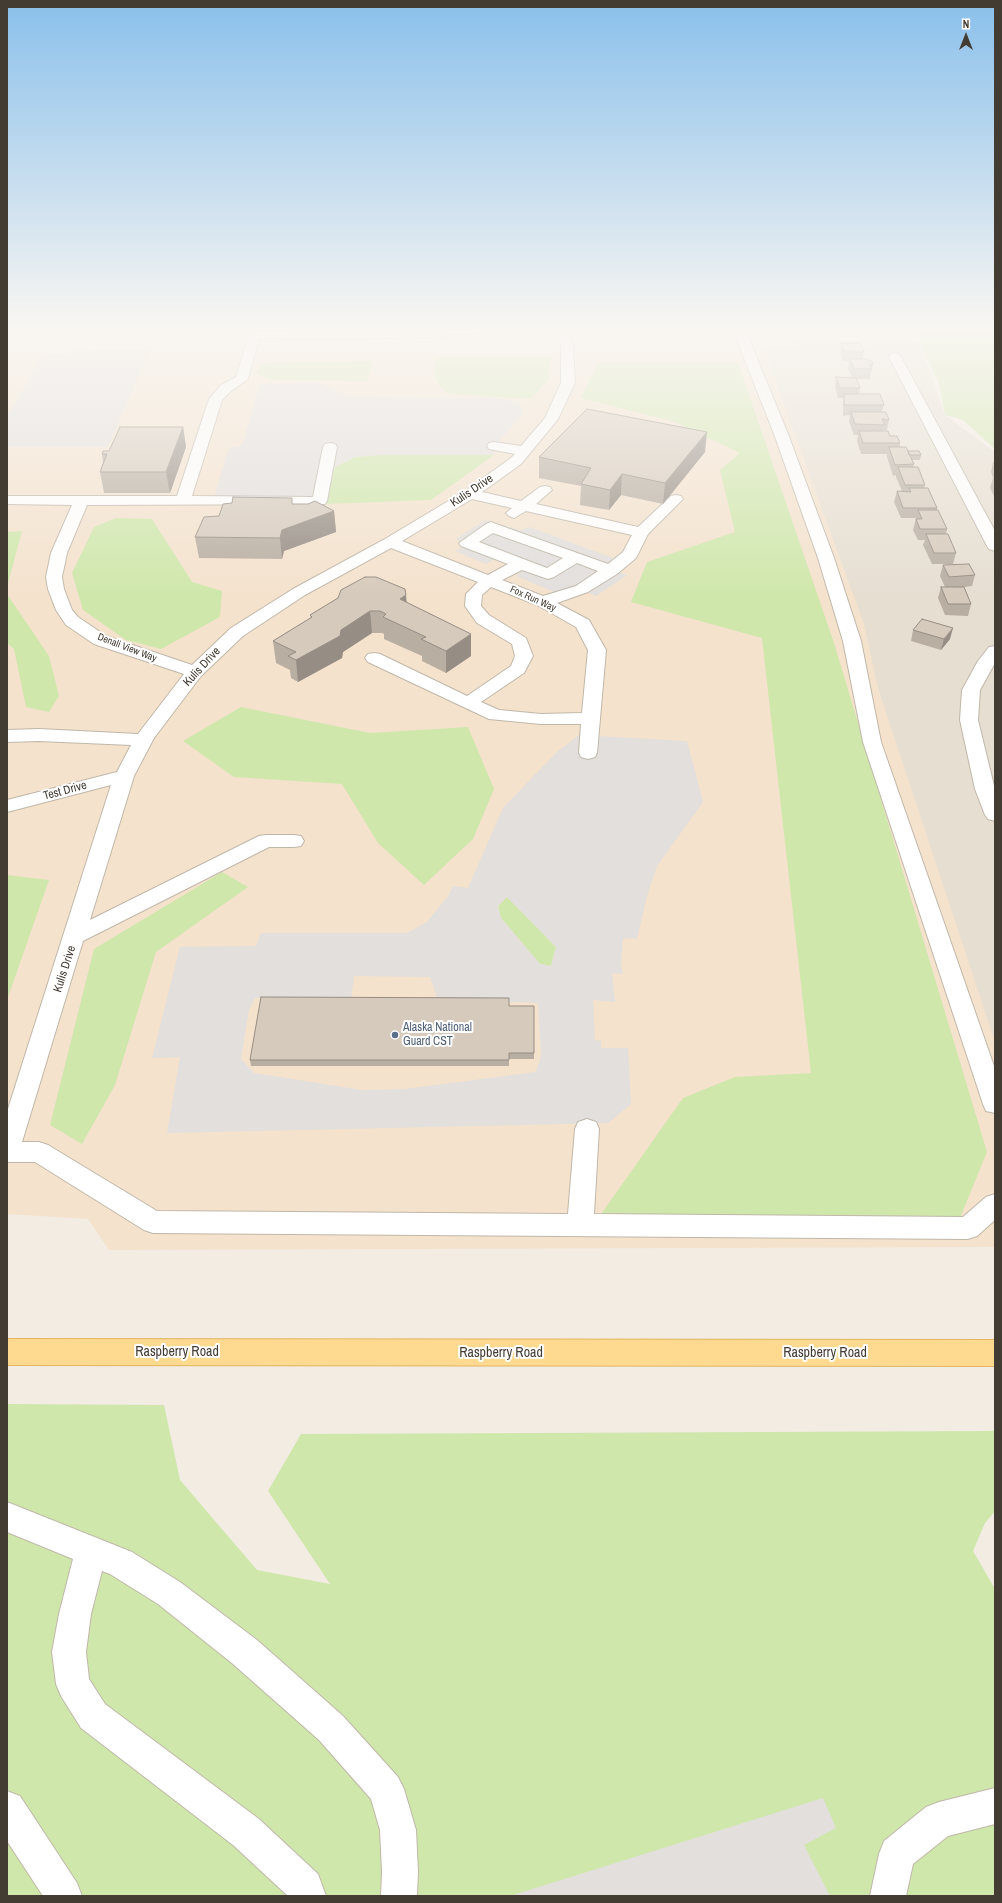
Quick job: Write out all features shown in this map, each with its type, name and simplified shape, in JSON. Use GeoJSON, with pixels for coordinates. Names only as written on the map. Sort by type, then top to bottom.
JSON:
{"type":"FeatureCollection","features":[{"type":"Feature","properties":{"kind":"main road","name":"Raspberry Road"},"geometry":{"type":"LineString","coordinates":[[7,1352],[995,1353]]}},
{"type":"Feature","properties":{"kind":"street"},"geometry":{"type":"LineString","coordinates":[[183,500],[210,418]]}},
{"type":"Feature","properties":{"kind":"street","name":"Kulis Drive"},"geometry":{"type":"LineString","coordinates":[[7,1151],[124,776],[144,740],[195,672],[237,632],[299,592],[390,542],[470,494],[516,461],[552,418]]}},
{"type":"Feature","properties":{"kind":"street"},"geometry":{"type":"LineString","coordinates":[[775,418],[826,558],[852,641],[872,742],[995,1104]]}},
{"type":"Feature","properties":{"kind":"street"},"geometry":{"type":"LineString","coordinates":[[927,418],[995,546]]}},
{"type":"Feature","properties":{"kind":"street"},"geometry":{"type":"LineString","coordinates":[[494,446],[524,451]]}},
{"type":"Feature","properties":{"kind":"street"},"geometry":{"type":"LineString","coordinates":[[7,500],[320,501],[330,447]]}},
{"type":"Feature","properties":{"kind":"street"},"geometry":{"type":"LineString","coordinates":[[435,560],[467,543],[524,507],[545,490]]}},
{"type":"Feature","properties":{"kind":"street"},"geometry":{"type":"LineString","coordinates":[[470,494],[641,532]]}},
{"type":"Feature","properties":{"kind":"street"},"geometry":{"type":"LineString","coordinates":[[543,602],[582,589],[611,571],[630,555],[641,532],[676,499]]}},
{"type":"Feature","properties":{"kind":"street","name":"Denali View Way"},"geometry":{"type":"LineString","coordinates":[[82,500],[59,553],[54,577],[56,589],[64,610],[72,621],[100,640],[195,672]]}},
{"type":"Feature","properties":{"kind":"street"},"geometry":{"type":"LineString","coordinates":[[491,527],[611,571]]}},
{"type":"Feature","properties":{"kind":"street","name":"Fox Run Way"},"geometry":{"type":"LineString","coordinates":[[390,542],[543,602],[583,624],[597,650],[588,753]]}},
{"type":"Feature","properties":{"kind":"street"},"geometry":{"type":"LineString","coordinates":[[467,543],[548,574],[576,557]]}},
{"type":"Feature","properties":{"kind":"street"},"geometry":{"type":"LineString","coordinates":[[468,703],[518,669],[524,656],[520,642],[483,619],[473,606],[474,594],[489,581],[522,563]]}},
{"type":"Feature","properties":{"kind":"street"},"geometry":{"type":"LineString","coordinates":[[995,652],[984,665],[971,690],[969,720],[985,789],[995,815]]}},
{"type":"Feature","properties":{"kind":"street"},"geometry":{"type":"LineString","coordinates":[[374,658],[495,715],[541,719],[592,718]]}},
{"type":"Feature","properties":{"kind":"street"},"geometry":{"type":"LineString","coordinates":[[7,736],[38,735],[144,740]]}},
{"type":"Feature","properties":{"kind":"street","name":"Test Drive"},"geometry":{"type":"LineString","coordinates":[[7,806],[124,776]]}},
{"type":"Feature","properties":{"kind":"street"},"geometry":{"type":"LineString","coordinates":[[75,936],[266,841],[294,841]]}},
{"type":"Feature","properties":{"kind":"street"},"geometry":{"type":"LineString","coordinates":[[580,1225],[587,1129]]}},
{"type":"Feature","properties":{"kind":"street"},"geometry":{"type":"LineString","coordinates":[[7,1151],[39,1152],[153,1222],[968,1228],[995,1205]]}},
{"type":"Feature","properties":{"kind":"street"},"geometry":{"type":"LineString","coordinates":[[7,1517],[121,1563],[169,1593],[245,1652],[331,1728],[386,1789],[398,1830],[400,1872],[399,1896]]}},
{"type":"Feature","properties":{"kind":"street"},"geometry":{"type":"LineString","coordinates":[[91,1551],[75,1614],[69,1652],[73,1684],[93,1716],[246,1832],[305,1887],[308,1896]]}},
{"type":"Feature","properties":{"kind":"street"},"geometry":{"type":"LineString","coordinates":[[888,1896],[897,1854],[939,1820],[995,1806]]}},
{"type":"Feature","properties":{"kind":"street"},"geometry":{"type":"LineString","coordinates":[[7,1809],[64,1896]]}},
{"type":"Feature","properties":{"kind":"shaded area"},"geometry":{"type":"Polygon","coordinates":[[[7,418],[789,418],[864,624],[878,688],[995,1042],[995,1247],[109,1250],[88,1219],[7,1214],[7,418]]]}},
{"type":"Feature","properties":{"kind":"shaded area"},"geometry":{"type":"Polygon","coordinates":[[[7,418],[121,418],[108,447],[7,447],[7,418]]]}},
{"type":"Feature","properties":{"kind":"shaded area"},"geometry":{"type":"Polygon","coordinates":[[[250,418],[519,418],[500,440],[494,455],[380,455],[355,457],[335,467],[331,474],[325,504],[312,505],[311,509],[214,498],[229,447],[242,446],[250,418]]]}},
{"type":"Feature","properties":{"kind":"shaded area"},"geometry":{"type":"Polygon","coordinates":[[[787,418],[949,418],[995,452],[995,1045],[787,418]]]}},
{"type":"Feature","properties":{"kind":"shaded area"},"geometry":{"type":"Polygon","coordinates":[[[485,520],[521,530],[530,527],[621,561],[610,569],[627,575],[596,596],[581,590],[569,598],[516,576],[524,570],[495,559],[486,564],[455,551],[466,545],[456,539],[485,520]]]}},
{"type":"Feature","properties":{"kind":"shaded area"},"geometry":{"type":"Polygon","coordinates":[[[579,735],[687,741],[703,802],[657,866],[647,896],[637,939],[623,938],[621,965],[623,974],[612,973],[615,1002],[593,1000],[595,1040],[601,1041],[601,1048],[628,1048],[631,1104],[608,1123],[167,1133],[180,1057],[152,1058],[180,947],[256,946],[261,933],[407,933],[427,922],[448,896],[453,886],[468,888],[503,808],[557,752],[579,735]],[[507,897],[498,906],[501,918],[540,964],[551,966],[556,947],[507,897]],[[354,976],[351,999],[255,998],[249,1010],[241,1059],[254,1073],[362,1090],[405,1089],[536,1072],[541,1056],[538,1003],[438,1000],[430,977],[354,976]]]}},
{"type":"Feature","properties":{"kind":"shaded area"},"geometry":{"type":"Polygon","coordinates":[[[823,1798],[836,1828],[804,1845],[830,1896],[510,1896],[823,1798]]]}},
{"type":"Feature","properties":{"kind":"green space"},"geometry":{"type":"Polygon","coordinates":[[[659,418],[757,418],[834,643],[987,1152],[960,1218],[599,1217],[683,1098],[735,1077],[811,1073],[762,638],[631,602],[647,562],[735,532],[720,470],[740,453],[675,422],[659,418]]]}},
{"type":"Feature","properties":{"kind":"green space"},"geometry":{"type":"Polygon","coordinates":[[[955,418],[995,418],[995,449],[963,420],[955,418]]]}},
{"type":"Feature","properties":{"kind":"green space"},"geometry":{"type":"Polygon","coordinates":[[[380,455],[494,455],[431,500],[325,504],[335,467],[355,457],[380,455]]]}},
{"type":"Feature","properties":{"kind":"green space"},"geometry":{"type":"Polygon","coordinates":[[[116,518],[152,519],[192,582],[222,591],[220,617],[161,649],[126,640],[83,610],[72,573],[94,527],[116,518]]]}},
{"type":"Feature","properties":{"kind":"green space"},"geometry":{"type":"Polygon","coordinates":[[[22,531],[7,587],[7,532],[22,531]]]}},
{"type":"Feature","properties":{"kind":"green space"},"geometry":{"type":"Polygon","coordinates":[[[7,594],[49,656],[59,696],[49,712],[26,707],[14,649],[7,643],[7,594]]]}},
{"type":"Feature","properties":{"kind":"green space"},"geometry":{"type":"Polygon","coordinates":[[[241,707],[370,733],[468,727],[494,789],[473,839],[424,885],[378,843],[342,784],[234,777],[183,741],[241,707]]]}},
{"type":"Feature","properties":{"kind":"green space"},"geometry":{"type":"Polygon","coordinates":[[[222,872],[248,887],[156,952],[115,1085],[82,1144],[50,1125],[94,949],[222,872]]]}},
{"type":"Feature","properties":{"kind":"green space"},"geometry":{"type":"Polygon","coordinates":[[[7,875],[49,880],[7,1000],[7,875]]]}},
{"type":"Feature","properties":{"kind":"green space"},"geometry":{"type":"Polygon","coordinates":[[[507,897],[556,947],[551,966],[540,964],[501,918],[498,906],[507,897]]]}},
{"type":"Feature","properties":{"kind":"green space"},"geometry":{"type":"Polygon","coordinates":[[[7,1404],[164,1405],[180,1480],[257,1570],[330,1584],[268,1491],[301,1434],[995,1431],[995,1511],[985,1523],[973,1551],[995,1589],[995,1896],[7,1896],[7,1404]]]}},
{"type":"Feature","properties":{"kind":"building"},"geometry":{"type":"Polygon","coordinates":[[[578,418],[633,418],[707,432],[665,483],[622,474],[610,490],[581,484],[591,468],[539,457],[578,418]]]}},
{"type":"Feature","properties":{"kind":"building"},"geometry":{"type":"Polygon","coordinates":[[[853,418],[888,418],[889,420],[882,419],[885,425],[855,424],[853,418]]]}},
{"type":"Feature","properties":{"kind":"building"},"geometry":{"type":"Polygon","coordinates":[[[120,427],[183,427],[166,472],[100,472],[107,454],[102,454],[103,451],[109,451],[120,427]]]}},
{"type":"Feature","properties":{"kind":"building"},"geometry":{"type":"Polygon","coordinates":[[[859,431],[888,431],[890,436],[897,436],[900,443],[863,443],[859,431]]]}},
{"type":"Feature","properties":{"kind":"building"},"geometry":{"type":"Polygon","coordinates":[[[889,447],[906,447],[914,464],[895,465],[889,447]]]}},
{"type":"Feature","properties":{"kind":"building"},"geometry":{"type":"Polygon","coordinates":[[[908,451],[919,451],[921,455],[909,455],[908,451]]]}},
{"type":"Feature","properties":{"kind":"building"},"geometry":{"type":"Polygon","coordinates":[[[898,467],[918,467],[925,485],[905,485],[898,467]]]}},
{"type":"Feature","properties":{"kind":"building"},"geometry":{"type":"Polygon","coordinates":[[[909,488],[928,488],[937,508],[903,508],[897,491],[911,492],[909,488]]]}},
{"type":"Feature","properties":{"kind":"building"},"geometry":{"type":"Polygon","coordinates":[[[233,497],[292,498],[292,504],[308,504],[315,501],[334,511],[282,530],[280,538],[195,537],[204,517],[219,516],[223,504],[232,503],[233,497]]]}},
{"type":"Feature","properties":{"kind":"building"},"geometry":{"type":"Polygon","coordinates":[[[918,510],[938,510],[947,529],[920,529],[916,519],[922,519],[918,510]]]}},
{"type":"Feature","properties":{"kind":"building"},"geometry":{"type":"Polygon","coordinates":[[[926,534],[948,534],[956,553],[934,553],[926,534]]]}},
{"type":"Feature","properties":{"kind":"building"},"geometry":{"type":"Polygon","coordinates":[[[969,564],[975,575],[949,577],[943,565],[969,564]]]}},
{"type":"Feature","properties":{"kind":"building"},"geometry":{"type":"Polygon","coordinates":[[[365,577],[376,577],[405,589],[406,595],[400,599],[471,634],[446,651],[421,639],[426,637],[383,617],[386,614],[380,611],[370,611],[341,630],[340,636],[296,660],[288,656],[296,652],[273,641],[312,617],[310,615],[338,598],[341,590],[365,577]]]}},
{"type":"Feature","properties":{"kind":"building"},"geometry":{"type":"Polygon","coordinates":[[[941,587],[964,587],[971,604],[948,604],[941,587]]]}},
{"type":"Feature","properties":{"kind":"building"},"geometry":{"type":"Polygon","coordinates":[[[922,619],[953,628],[944,639],[913,630],[922,619]]]}},
{"type":"Feature","properties":{"kind":"building","name":"Alaska National Guard CST"},"geometry":{"type":"Polygon","coordinates":[[[261,997],[509,998],[509,1006],[534,1006],[534,1053],[509,1053],[509,1060],[250,1060],[261,997]]]}},
{"type":"Feature","properties":{"kind":"place","name":"Alaska National Guard CST"},"geometry":{"type":"Point","coordinates":[395,1035]}}]}
